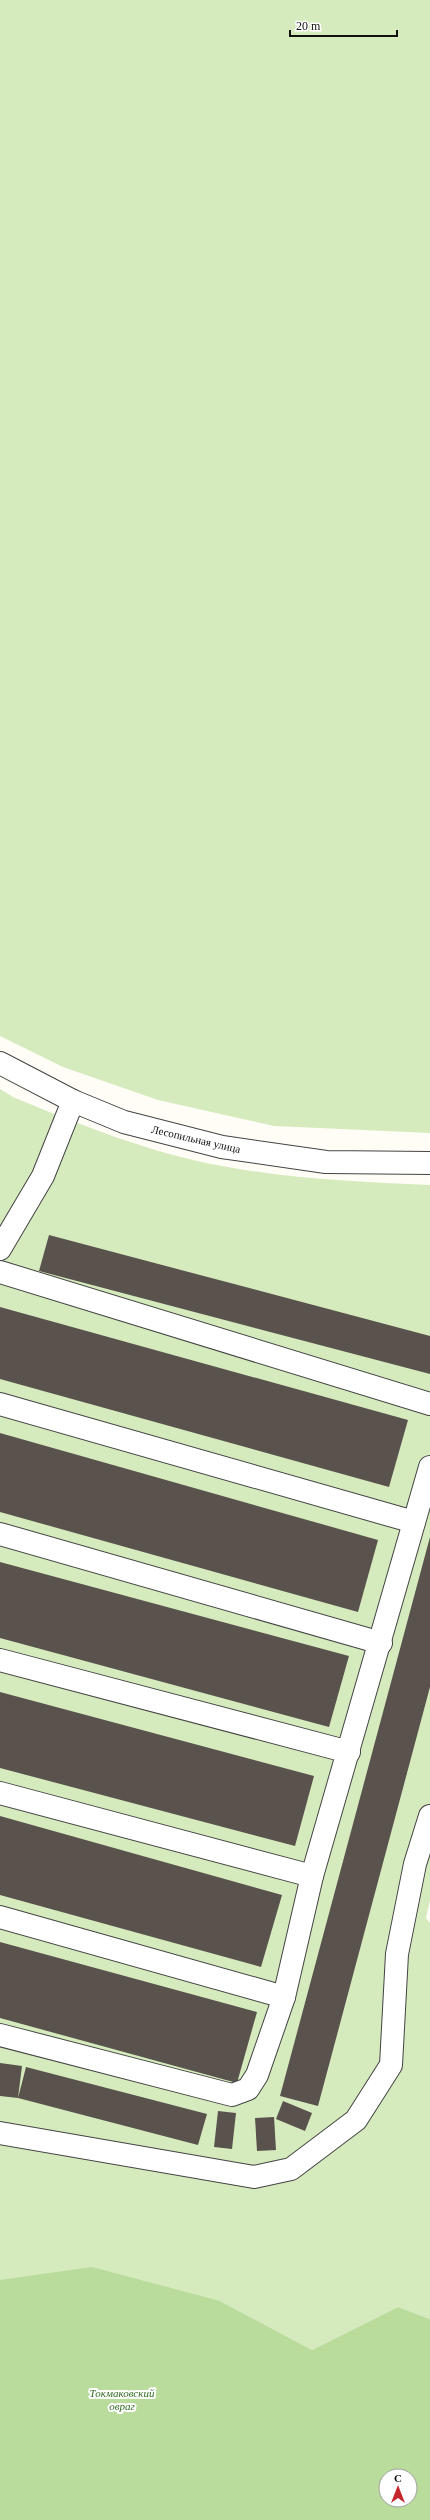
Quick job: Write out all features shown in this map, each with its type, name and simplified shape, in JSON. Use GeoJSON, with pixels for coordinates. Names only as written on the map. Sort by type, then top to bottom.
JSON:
{"type":"FeatureCollection","features":[{"type":"Feature","properties":{"kind":"street","name":"Лесопильная улица"},"geometry":{"type":"LineString","coordinates":[[0,1063],[72,1101],[124,1122],[222,1147],[326,1162],[430,1163]]}},
{"type":"Feature","properties":{"kind":"street"},"geometry":{"type":"LineString","coordinates":[[0,1249],[43,1176],[72,1101]]}},
{"type":"Feature","properties":{"kind":"street"},"geometry":{"type":"LineString","coordinates":[[0,1272],[430,1404]]}},
{"type":"Feature","properties":{"kind":"street"},"geometry":{"type":"LineString","coordinates":[[0,1404],[414,1522]]}},
{"type":"Feature","properties":{"kind":"street"},"geometry":{"type":"LineString","coordinates":[[0,2035],[232,2095],[248,2090],[257,2075],[284,1996],[312,1876],[381,1643],[430,1467]]}},
{"type":"Feature","properties":{"kind":"street"},"geometry":{"type":"LineString","coordinates":[[0,1534],[381,1643]]}},
{"type":"Feature","properties":{"kind":"street"},"geometry":{"type":"LineString","coordinates":[[0,1660],[349,1752]]}},
{"type":"Feature","properties":{"kind":"street"},"geometry":{"type":"LineString","coordinates":[[0,1793],[312,1876]]}},
{"type":"Feature","properties":{"kind":"street"},"geometry":{"type":"LineString","coordinates":[[0,2133],[254,2177],[291,2169],[356,2120],[391,2065],[397,1954],[415,1864],[430,1816]]}},
{"type":"Feature","properties":{"kind":"street"},"geometry":{"type":"LineString","coordinates":[[0,1917],[284,1996]]}},
{"type":"Feature","properties":{"kind":"green space"},"geometry":{"type":"Polygon","coordinates":[[[0,0],[430,0],[430,1133],[274,1126],[158,1100],[63,1067],[0,1036],[0,0]]]}},
{"type":"Feature","properties":{"kind":"green space"},"geometry":{"type":"Polygon","coordinates":[[[0,1089],[13,1097],[90,1128],[142,1146],[195,1160],[222,1166],[300,1177],[430,1185],[430,1900],[426,1918],[430,1923],[430,2319],[398,2307],[312,2350],[220,2301],[0,2280],[0,1089]]]}},
{"type":"Feature","properties":{"kind":"green space","name":"Токмаковский овраг"},"geometry":{"type":"Polygon","coordinates":[[[92,2267],[220,2301],[312,2350],[398,2307],[430,2319],[430,2520],[0,2520],[0,2280],[92,2267]]]}},
{"type":"Feature","properties":{"kind":"building"},"geometry":{"type":"Polygon","coordinates":[[[49,1235],[430,1336],[430,1374],[39,1271],[49,1235]]]}},
{"type":"Feature","properties":{"kind":"building"},"geometry":{"type":"Polygon","coordinates":[[[0,1307],[408,1420],[389,1487],[0,1379],[0,1307]]]}},
{"type":"Feature","properties":{"kind":"building"},"geometry":{"type":"Polygon","coordinates":[[[0,1433],[378,1540],[358,1612],[0,1512],[0,1433]]]}},
{"type":"Feature","properties":{"kind":"building"},"geometry":{"type":"Polygon","coordinates":[[[430,1537],[430,1687],[318,2106],[280,2096],[430,1537]]]}},
{"type":"Feature","properties":{"kind":"building"},"geometry":{"type":"Polygon","coordinates":[[[0,1562],[349,1656],[329,1727],[0,1638],[0,1562]]]}},
{"type":"Feature","properties":{"kind":"building"},"geometry":{"type":"Polygon","coordinates":[[[0,1692],[314,1776],[295,1846],[0,1768],[0,1692]]]}},
{"type":"Feature","properties":{"kind":"building"},"geometry":{"type":"Polygon","coordinates":[[[0,1816],[282,1895],[261,1967],[0,1895],[0,1816]]]}},
{"type":"Feature","properties":{"kind":"building"},"geometry":{"type":"Polygon","coordinates":[[[0,1942],[257,2012],[237,2083],[0,2018],[0,1942]]]}},
{"type":"Feature","properties":{"kind":"building"},"geometry":{"type":"Polygon","coordinates":[[[0,2063],[22,2066],[18,2098],[0,2096],[0,2063]]]}},
{"type":"Feature","properties":{"kind":"building"},"geometry":{"type":"Polygon","coordinates":[[[26,2067],[207,2114],[198,2145],[18,2098],[26,2067]]]}},
{"type":"Feature","properties":{"kind":"building"},"geometry":{"type":"Polygon","coordinates":[[[283,2101],[312,2113],[305,2131],[276,2119],[283,2101]]]}},
{"type":"Feature","properties":{"kind":"building"},"geometry":{"type":"Polygon","coordinates":[[[218,2111],[236,2113],[232,2149],[214,2147],[218,2111]]]}},
{"type":"Feature","properties":{"kind":"building"},"geometry":{"type":"Polygon","coordinates":[[[274,2117],[276,2150],[257,2151],[255,2118],[274,2117]]]}}]}
